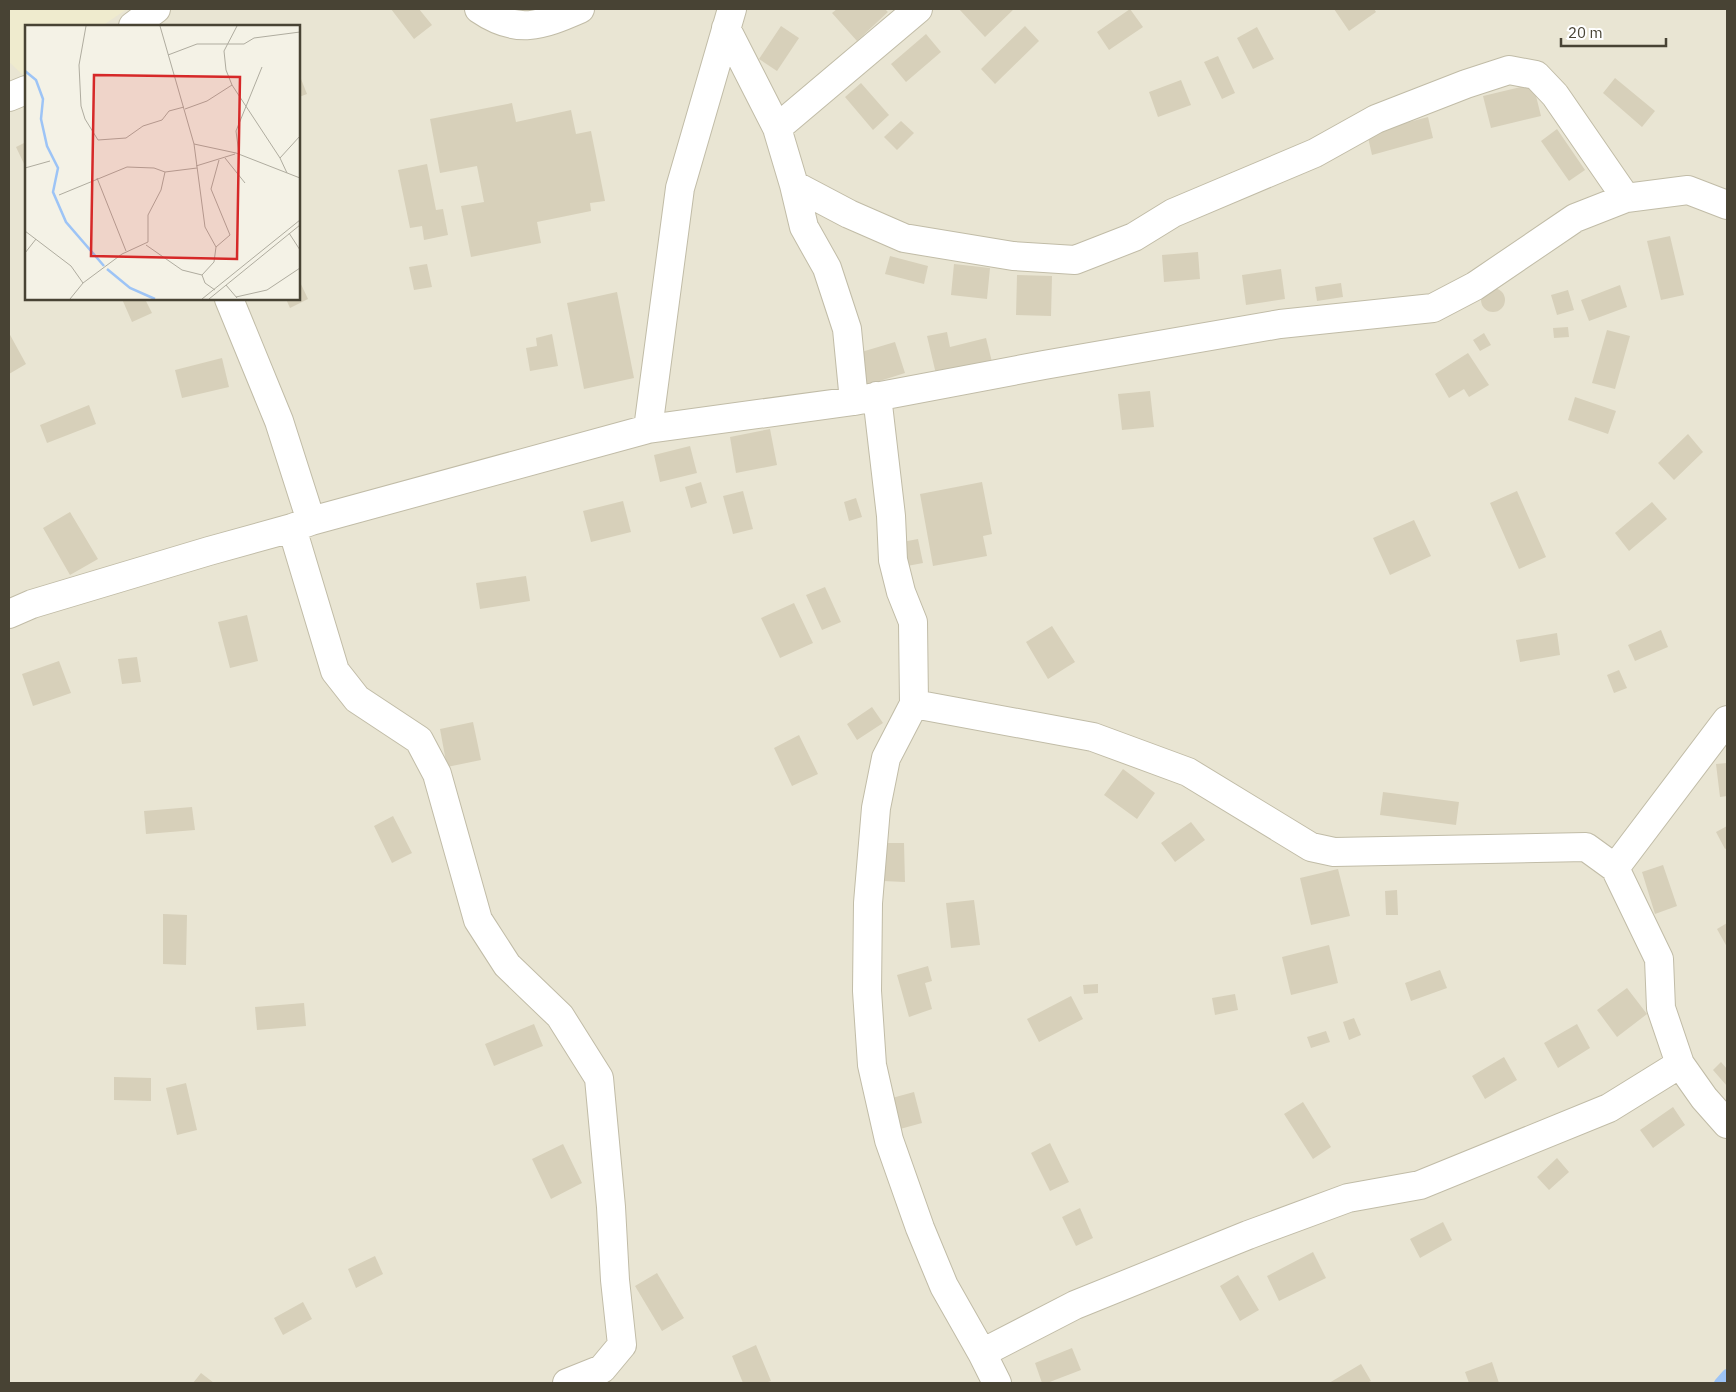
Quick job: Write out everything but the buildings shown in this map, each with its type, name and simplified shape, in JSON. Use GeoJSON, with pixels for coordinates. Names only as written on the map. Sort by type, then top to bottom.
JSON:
{"type":"FeatureCollection","features":[{"type":"Feature","properties":{"kind":"street"},"geometry":{"type":"LineString","coordinates":[[134,25],[156,9]]}},
{"type":"Feature","properties":{"kind":"street"},"geometry":{"type":"LineString","coordinates":[[479,9],[493,18],[517,26],[550,22],[580,9]]}},
{"type":"Feature","properties":{"kind":"street"},"geometry":{"type":"LineString","coordinates":[[777,128],[918,9]]}},
{"type":"Feature","properties":{"kind":"street"},"geometry":{"type":"LineString","coordinates":[[729,18],[777,128],[804,227],[827,268],[847,329],[866,399],[891,516],[892,560],[901,592],[913,622],[914,704],[886,758],[876,808],[868,903],[868,990],[872,1065],[889,1140],[920,1228],[944,1286],[997,1383]]}},
{"type":"Feature","properties":{"kind":"street"},"geometry":{"type":"LineString","coordinates":[[648,429],[680,188],[729,18]]}},
{"type":"Feature","properties":{"kind":"street"},"geometry":{"type":"LineString","coordinates":[[794,185],[849,214],[904,238],[1013,256],[1075,260],[1134,237],[1173,213],[1315,153],[1376,119],[1466,84],[1509,70],[1536,75],[1555,96],[1626,198]]}},
{"type":"Feature","properties":{"kind":"street"},"geometry":{"type":"LineString","coordinates":[[9,97],[25,90]]}},
{"type":"Feature","properties":{"kind":"street"},"geometry":{"type":"LineString","coordinates":[[9,614],[32,604],[301,524],[648,429],[866,399],[1044,365],[1280,324],[1433,308],[1475,286],[1575,218],[1626,198],[1688,190],[1727,205]]}},
{"type":"Feature","properties":{"kind":"street"},"geometry":{"type":"LineString","coordinates":[[229,300],[279,421],[335,671],[358,699],[419,740],[437,774],[478,920],[507,965],[560,1016],[599,1078],[622,1346],[602,1368],[567,1383]]}},
{"type":"Feature","properties":{"kind":"street"},"geometry":{"type":"LineString","coordinates":[[914,704],[1093,737],[1188,772],[1310,847],[1334,852],[1586,848],[1614,868],[1659,959],[1661,1008],[1680,1064],[1704,1098],[1727,1124]]}},
{"type":"Feature","properties":{"kind":"street"},"geometry":{"type":"LineString","coordinates":[[1614,868],[1727,720]]}},
{"type":"Feature","properties":{"kind":"street"},"geometry":{"type":"LineString","coordinates":[[982,1353],[1075,1305],[1248,1235],[1348,1198],[1420,1185],[1609,1108],[1680,1064]]}},
{"type":"Feature","properties":{"kind":"shaded area"},"geometry":{"type":"Polygon","coordinates":[[[9,9],[1727,9],[1727,1383],[9,1383],[9,9]]]}},
{"type":"Feature","properties":{"kind":"shaded area"},"geometry":{"type":"Polygon","coordinates":[[[9,9],[127,9],[103,25],[25,25],[25,77],[9,62],[9,9]]]}},
{"type":"Feature","properties":{"kind":"waterway"},"geometry":{"type":"LineString","coordinates":[[1719,1383],[1727,1374]]}}]}
